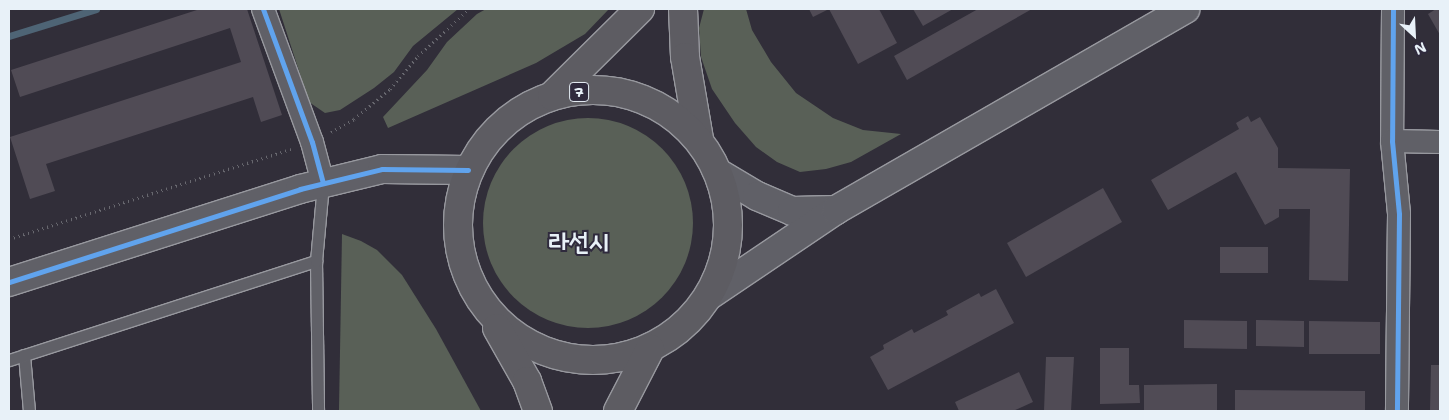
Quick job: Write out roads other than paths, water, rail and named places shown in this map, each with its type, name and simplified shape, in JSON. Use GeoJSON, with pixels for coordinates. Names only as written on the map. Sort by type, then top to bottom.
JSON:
{"type":"FeatureCollection","features":[{"type":"Feature","properties":{"kind":"highway","name":"7"},"geometry":{"type":"LineString","coordinates":[[552,96],[640,9]]}},
{"type":"Feature","properties":{"kind":"highway","name":"7"},"geometry":{"type":"LineString","coordinates":[[682,9],[685,57],[699,140]]}},
{"type":"Feature","properties":{"kind":"highway","name":"7"},"geometry":{"type":"LineString","coordinates":[[489,314],[522,342],[563,358],[607,361],[650,349],[684,327],[710,295],[726,257],[729,215],[720,174],[699,140],[669,112],[632,95],[592,90],[552,96],[517,113],[489,138],[468,170],[458,207],[458,245],[468,281],[527,381],[538,411]]}},
{"type":"Feature","properties":{"kind":"highway","name":"7"},"geometry":{"type":"LineString","coordinates":[[618,411],[650,349]]}},
{"type":"Feature","properties":{"kind":"main road"},"geometry":{"type":"LineString","coordinates":[[710,295],[836,210],[1185,9]]}},
{"type":"Feature","properties":{"kind":"main road"},"geometry":{"type":"LineString","coordinates":[[9,282],[323,183],[382,169],[468,170]]}},
{"type":"Feature","properties":{"kind":"main road"},"geometry":{"type":"LineString","coordinates":[[720,174],[757,196],[792,211],[836,210]]}},
{"type":"Feature","properties":{"kind":"street"},"geometry":{"type":"LineString","coordinates":[[263,9],[312,142],[323,183]]}},
{"type":"Feature","properties":{"kind":"street"},"geometry":{"type":"LineString","coordinates":[[1393,9],[1392,141],[1399,214],[1397,411]]}},
{"type":"Feature","properties":{"kind":"street"},"geometry":{"type":"LineString","coordinates":[[1392,141],[1440,142]]}},
{"type":"Feature","properties":{"kind":"lane"},"geometry":{"type":"LineString","coordinates":[[318,411],[316,262],[323,183]]}},
{"type":"Feature","properties":{"kind":"lane"},"geometry":{"type":"LineString","coordinates":[[9,360],[316,262]]}},
{"type":"Feature","properties":{"kind":"lane"},"geometry":{"type":"LineString","coordinates":[[24,355],[29,411]]}},
{"type":"Feature","properties":{"kind":"waterway"},"geometry":{"type":"LineString","coordinates":[[9,36],[96,9]]}},
{"type":"Feature","properties":{"kind":"district","name":"라선시"},"geometry":{"type":"Point","coordinates":[579,241]}}]}
